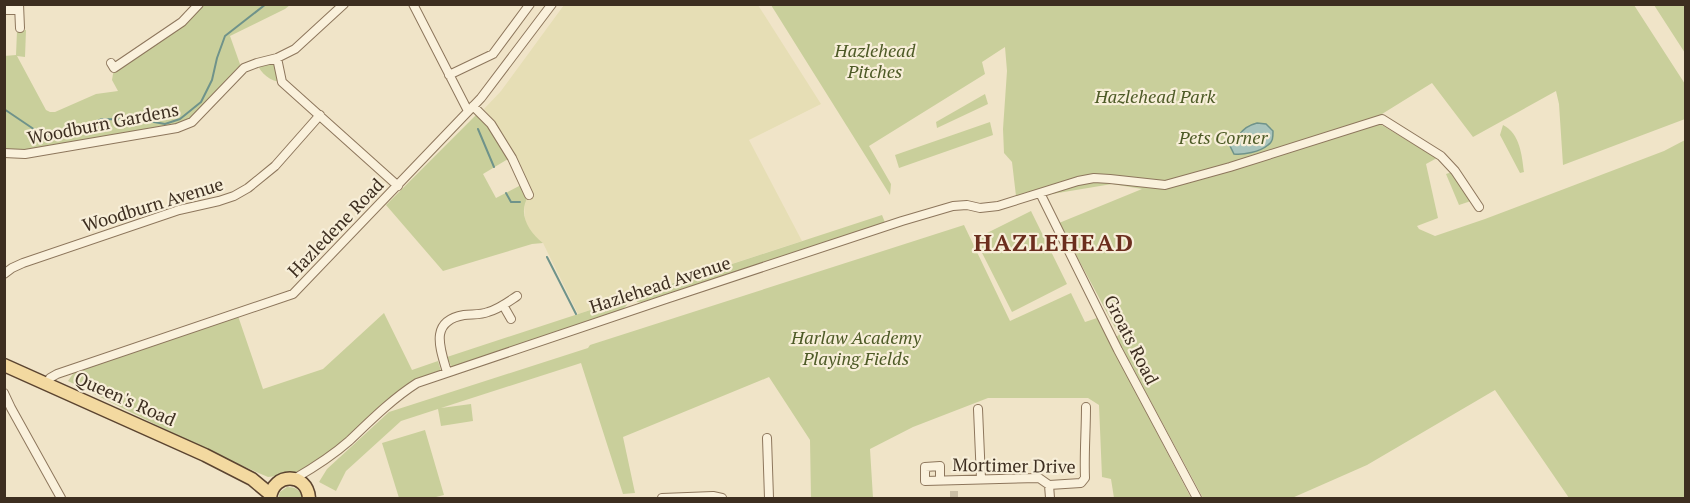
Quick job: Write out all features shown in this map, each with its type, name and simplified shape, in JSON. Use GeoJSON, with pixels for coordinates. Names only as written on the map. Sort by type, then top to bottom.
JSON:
{"type":"FeatureCollection","features":[{"type":"Feature","properties":{"kind":"main road","name":"Queen's Road"},"geometry":{"type":"LineString","coordinates":[[4,365],[205,455],[252,479]]}},
{"type":"Feature","properties":{"kind":"main road"},"geometry":{"type":"LineString","coordinates":[[252,479],[280,481]]}},
{"type":"Feature","properties":{"kind":"main road"},"geometry":{"type":"LineString","coordinates":[[252,479],[270,496],[275,484],[284,479],[299,481],[308,493]]}},
{"type":"Feature","properties":{"kind":"street"},"geometry":{"type":"LineString","coordinates":[[111,63],[114,68],[182,22],[199,4]]}},
{"type":"Feature","properties":{"kind":"street","name":"Woodburn Gardens"},"geometry":{"type":"LineString","coordinates":[[4,153],[25,154],[177,128],[192,122],[244,68],[277,58],[295,49],[344,4]]}},
{"type":"Feature","properties":{"kind":"street"},"geometry":{"type":"LineString","coordinates":[[413,4],[449,75],[471,108],[491,124],[512,158],[529,195]]}},
{"type":"Feature","properties":{"kind":"street"},"geometry":{"type":"LineString","coordinates":[[449,75],[493,54],[530,4]]}},
{"type":"Feature","properties":{"kind":"street","name":"Hazledene Road"},"geometry":{"type":"LineString","coordinates":[[53,386],[50,378],[57,374],[293,294],[481,99],[552,4]]}},
{"type":"Feature","properties":{"kind":"street"},"geometry":{"type":"LineString","coordinates":[[4,10],[19,7],[20,28]]}},
{"type":"Feature","properties":{"kind":"street"},"geometry":{"type":"LineString","coordinates":[[277,58],[282,82],[398,186]]}},
{"type":"Feature","properties":{"kind":"street","name":"Woodburn Avenue"},"geometry":{"type":"LineString","coordinates":[[4,274],[22,263],[179,210],[234,196],[248,188],[275,166],[320,115]]}},
{"type":"Feature","properties":{"kind":"street","name":"Hazlehead Avenue"},"geometry":{"type":"LineString","coordinates":[[294,479],[316,466],[347,442],[377,413],[417,382],[953,206],[967,205],[980,208],[998,206],[1094,178],[1165,185],[1382,119],[1441,156],[1455,171],[1479,207]]}},
{"type":"Feature","properties":{"kind":"street","name":"Groats Road"},"geometry":{"type":"LineString","coordinates":[[1040,193],[1118,350],[1197,498]]}},
{"type":"Feature","properties":{"kind":"street"},"geometry":{"type":"LineString","coordinates":[[447,372],[439,345],[441,330],[447,322],[464,315],[487,313],[517,296]]}},
{"type":"Feature","properties":{"kind":"street"},"geometry":{"type":"LineString","coordinates":[[503,305],[511,319]]}},
{"type":"Feature","properties":{"kind":"street"},"geometry":{"type":"LineString","coordinates":[[53,386],[70,370]]}},
{"type":"Feature","properties":{"kind":"street"},"geometry":{"type":"LineString","coordinates":[[4,393],[8,409],[62,498]]}},
{"type":"Feature","properties":{"kind":"street","name":"Mortimer Drive"},"geometry":{"type":"LineString","coordinates":[[940,480],[1039,478],[1049,485],[1084,482],[1086,406]]}},
{"type":"Feature","properties":{"kind":"street"},"geometry":{"type":"LineString","coordinates":[[978,409],[981,479]]}},
{"type":"Feature","properties":{"kind":"street"},"geometry":{"type":"LineString","coordinates":[[767,438],[769,498]]}},
{"type":"Feature","properties":{"kind":"street","name":"Hazlehead Avenue"},"geometry":{"type":"LineString","coordinates":[[308,493],[316,466]]}},
{"type":"Feature","properties":{"kind":"street"},"geometry":{"type":"LineString","coordinates":[[954,480],[954,491]]}},
{"type":"Feature","properties":{"kind":"street"},"geometry":{"type":"LineString","coordinates":[[1049,485],[1050,498]]}},
{"type":"Feature","properties":{"kind":"street"},"geometry":{"type":"LineString","coordinates":[[662,498],[713,496],[722,498]]}},
{"type":"Feature","properties":{"kind":"shaded area"},"geometry":{"type":"Polygon","coordinates":[[[564,5],[758,5],[821,104],[749,140],[802,241],[578,314],[543,243],[533,235],[525,223],[524,201],[532,193],[493,120],[484,109],[501,91],[564,5]]]}},
{"type":"Feature","properties":{"kind":"green space"},"geometry":{"type":"Polygon","coordinates":[[[199,5],[290,5],[230,36],[241,67],[185,122],[24,151],[5,150],[4,56],[16,55],[17,31],[26,30],[25,57],[17,56],[46,110],[55,112],[96,94],[118,91],[112,80],[114,68],[182,22],[199,5]]]}},
{"type":"Feature","properties":{"kind":"green space"},"geometry":{"type":"Polygon","coordinates":[[[771,5],[1634,5],[1685,84],[1685,119],[1563,165],[1556,91],[1473,137],[1432,83],[1382,114],[1380,124],[1437,158],[1426,164],[1438,218],[1417,226],[1435,236],[1664,151],[1685,140],[1685,498],[1569,498],[1495,390],[1367,465],[1292,498],[1203,498],[1116,337],[1119,335],[1059,223],[1142,189],[1112,184],[1046,195],[1016,196],[1012,162],[1004,153],[1003,129],[1007,71],[1005,47],[982,62],[985,74],[869,146],[891,184],[890,195],[771,5]]]}},
{"type":"Feature","properties":{"kind":"green space"},"geometry":{"type":"Polygon","coordinates":[[[1654,5],[1685,5],[1685,53],[1654,5]]]}},
{"type":"Feature","properties":{"kind":"green space"},"geometry":{"type":"Polygon","coordinates":[[[277,58],[282,82],[266,76],[257,63],[277,58]]]}},
{"type":"Feature","properties":{"kind":"green space"},"geometry":{"type":"Polygon","coordinates":[[[985,94],[988,104],[937,128],[936,122],[985,94]]]}},
{"type":"Feature","properties":{"kind":"green space"},"geometry":{"type":"Polygon","coordinates":[[[479,112],[508,159],[483,174],[496,198],[523,184],[529,195],[524,208],[526,221],[543,243],[532,244],[443,271],[386,205],[479,112]]]}},
{"type":"Feature","properties":{"kind":"green space"},"geometry":{"type":"Polygon","coordinates":[[[990,122],[993,135],[899,168],[895,155],[990,122]]]}},
{"type":"Feature","properties":{"kind":"green space"},"geometry":{"type":"Polygon","coordinates":[[[1503,125],[1517,139],[1524,172],[1520,173],[1500,135],[1503,125]]]}},
{"type":"Feature","properties":{"kind":"green space"},"geometry":{"type":"Polygon","coordinates":[[[1455,171],[1474,200],[1459,205],[1446,174],[1455,171]]]}},
{"type":"Feature","properties":{"kind":"green space"},"geometry":{"type":"Polygon","coordinates":[[[1031,211],[1067,284],[1012,312],[975,239],[1031,211]]]}},
{"type":"Feature","properties":{"kind":"green space"},"geometry":{"type":"Polygon","coordinates":[[[882,215],[886,225],[645,303],[637,302],[634,296],[882,215]]]}},
{"type":"Feature","properties":{"kind":"green space","name":"Harlaw Academy Playing Fields"},"geometry":{"type":"Polygon","coordinates":[[[964,225],[1010,321],[1071,293],[1085,322],[1097,318],[1191,498],[1114,498],[1111,479],[1102,477],[1099,405],[1088,398],[988,398],[913,427],[870,449],[873,498],[811,498],[810,440],[769,377],[623,437],[635,493],[623,494],[581,363],[441,408],[471,404],[473,421],[441,426],[438,409],[401,421],[346,471],[336,491],[319,482],[327,469],[389,412],[964,225]]]}},
{"type":"Feature","properties":{"kind":"green space"},"geometry":{"type":"Polygon","coordinates":[[[627,298],[627,305],[622,310],[452,368],[447,357],[627,298]]]}},
{"type":"Feature","properties":{"kind":"green space"},"geometry":{"type":"Polygon","coordinates":[[[384,313],[412,370],[438,361],[441,371],[411,382],[399,391],[307,472],[268,477],[213,453],[68,381],[75,371],[238,316],[263,389],[323,369],[384,313]]]}},
{"type":"Feature","properties":{"kind":"green space"},"geometry":{"type":"Polygon","coordinates":[[[425,430],[444,495],[432,498],[399,498],[382,443],[425,430]]]}},
{"type":"Feature","properties":{"kind":"green space"},"geometry":{"type":"Polygon","coordinates":[[[287,487],[297,490],[302,498],[278,498],[280,492],[287,487]]]}},
{"type":"Feature","properties":{"kind":"water"},"geometry":{"type":"Polygon","coordinates":[[[1257,123],[1266,124],[1273,131],[1271,142],[1256,151],[1234,154],[1229,144],[1245,129],[1257,123]]]}},
{"type":"Feature","properties":{"kind":"waterway"},"geometry":{"type":"LineString","coordinates":[[4,109],[44,136],[61,137],[102,119],[143,120],[165,124],[180,119],[201,102],[212,80],[225,36],[266,4]]}},
{"type":"Feature","properties":{"kind":"waterway"},"geometry":{"type":"LineString","coordinates":[[478,129],[494,167]]}},
{"type":"Feature","properties":{"kind":"waterway"},"geometry":{"type":"LineString","coordinates":[[506,193],[511,202],[520,202]]}},
{"type":"Feature","properties":{"kind":"waterway"},"geometry":{"type":"LineString","coordinates":[[547,257],[576,314]]}},
{"type":"Feature","properties":{"kind":"tunnel"},"geometry":{"type":"LineString","coordinates":[[954,491],[954,498]]}},
{"type":"Feature","properties":{"kind":"district","name":"HAZLEHEAD"},"geometry":{"type":"Point","coordinates":[1054,243]}},
{"type":"Feature","properties":{"kind":"park label","name":"Hazlehead Pitches"},"geometry":{"type":"Point","coordinates":[875,61]}},
{"type":"Feature","properties":{"kind":"park label","name":"Hazlehead Park"},"geometry":{"type":"Point","coordinates":[1155,97]}},
{"type":"Feature","properties":{"kind":"park label","name":"Pets Corner"},"geometry":{"type":"Point","coordinates":[1223,138]}}]}
